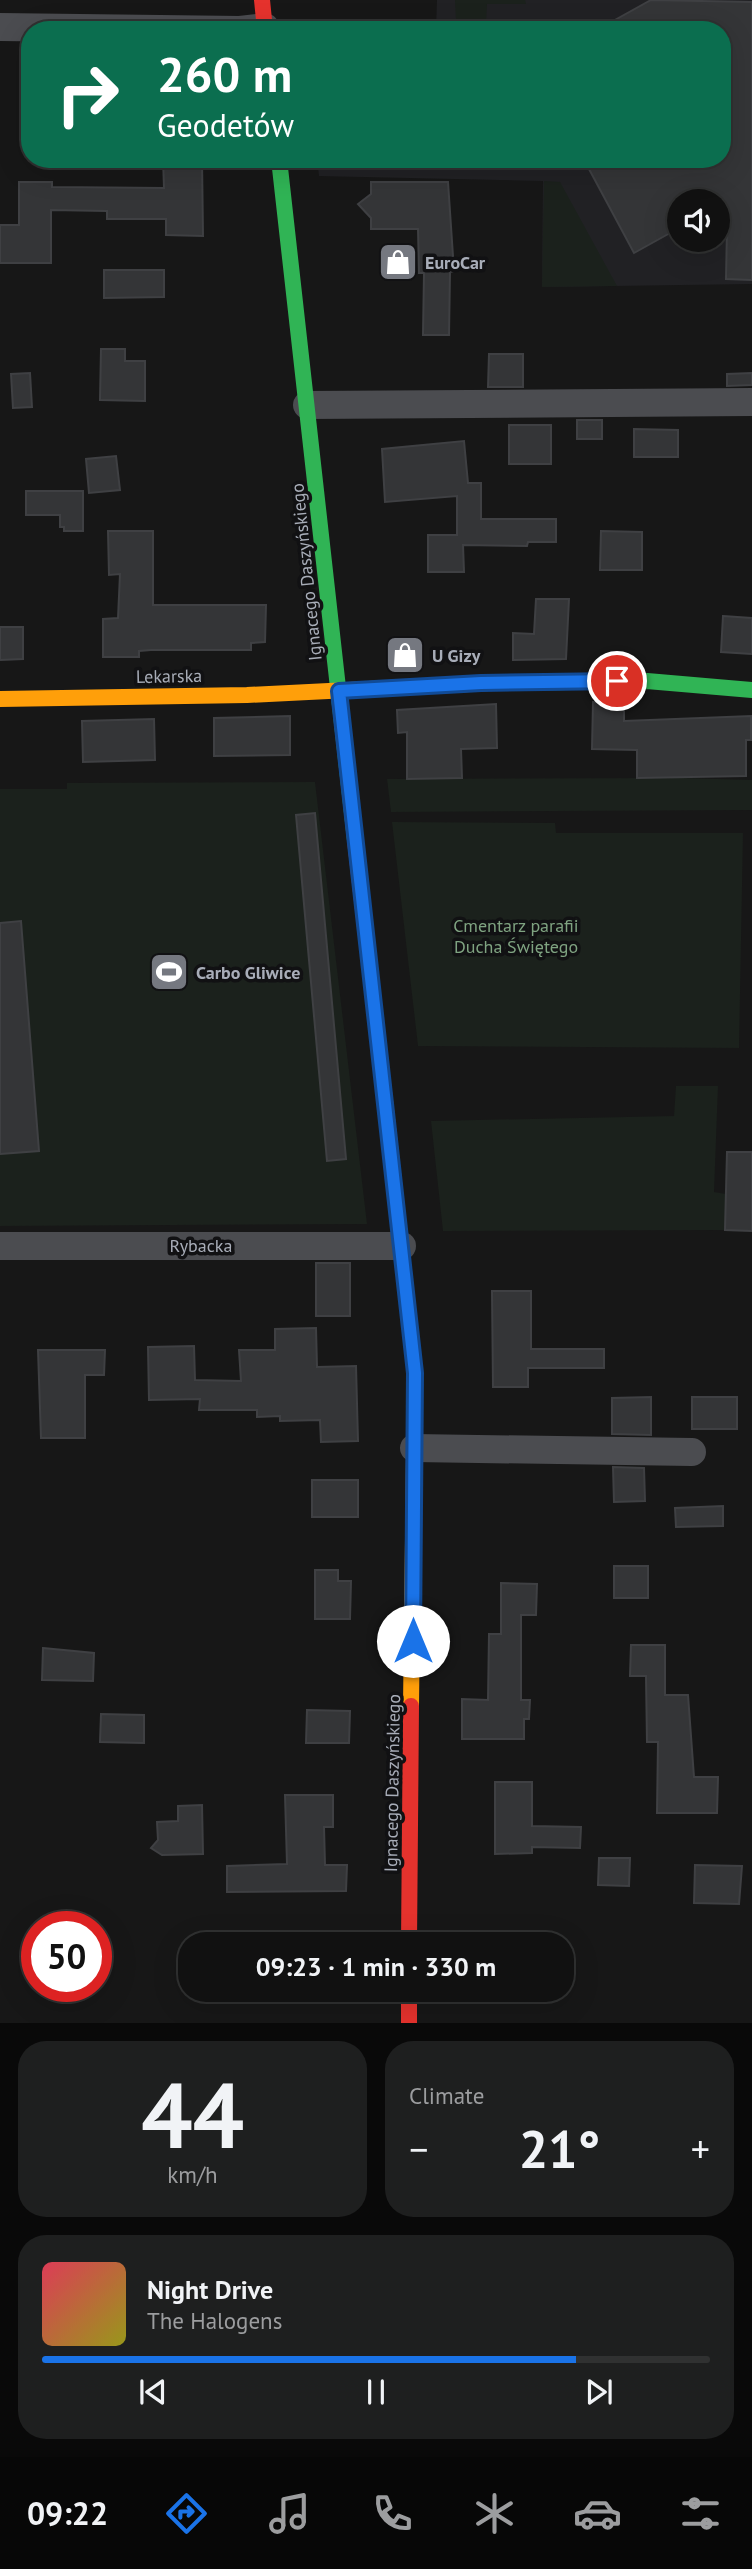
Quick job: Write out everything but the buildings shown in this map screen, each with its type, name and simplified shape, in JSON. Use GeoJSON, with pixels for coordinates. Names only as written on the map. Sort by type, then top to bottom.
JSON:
{"type":"FeatureCollection","features":[{"type":"Feature","properties":{"kind":"main road","name":"Ignacego Daszyńskiego"},"geometry":{"type":"LineString","coordinates":[[280,168],[415,1373],[409,1932]]}},
{"type":"Feature","properties":{"kind":"main road","name":"Lekarska"},"geometry":{"type":"LineString","coordinates":[[0,699],[617,681],[752,690]]}},
{"type":"Feature","properties":{"kind":"main road"},"geometry":{"type":"LineString","coordinates":[[409,2002],[409,2023]]}},
{"type":"Feature","properties":{"kind":"street"},"geometry":{"type":"LineString","coordinates":[[0,27],[21,27]]}},
{"type":"Feature","properties":{"kind":"street"},"geometry":{"type":"LineString","coordinates":[[307,405],[752,402]]}},
{"type":"Feature","properties":{"kind":"street","name":"Rybacka"},"geometry":{"type":"LineString","coordinates":[[0,1246],[402,1246]]}},
{"type":"Feature","properties":{"kind":"street"},"geometry":{"type":"LineString","coordinates":[[414,1448],[692,1452]]}},
{"type":"Feature","properties":{"kind":"shaded area"},"geometry":{"type":"Polygon","coordinates":[[[437,0],[752,0],[752,284],[542,287],[543,181],[319,176],[318,168],[731,168],[731,21],[436,21],[437,0]]]}},
{"type":"Feature","properties":{"kind":"green space"},"geometry":{"type":"Polygon","coordinates":[[[455,0],[525,0],[526,4],[487,4],[486,21],[456,20],[455,0]]]}},
{"type":"Feature","properties":{"kind":"green space"},"geometry":{"type":"Polygon","coordinates":[[[544,181],[560,182],[617,286],[542,287],[544,181]]]}},
{"type":"Feature","properties":{"kind":"green space"},"geometry":{"type":"Polygon","coordinates":[[[387,779],[752,780],[752,810],[391,812],[387,779]]]}},
{"type":"Feature","properties":{"kind":"green space","name":"Carbo Gliwice"},"geometry":{"type":"Polygon","coordinates":[[[315,782],[367,1224],[0,1226],[0,789],[67,789],[67,783],[315,782]]]}},
{"type":"Feature","properties":{"kind":"green space","name":"Cmentarz parafii Ducha Świętego"},"geometry":{"type":"Polygon","coordinates":[[[392,822],[555,823],[556,833],[743,833],[739,1048],[418,1046],[392,822]]]}},
{"type":"Feature","properties":{"kind":"green space"},"geometry":{"type":"Polygon","coordinates":[[[676,1086],[718,1086],[714,1192],[726,1194],[725,1230],[443,1231],[431,1121],[674,1116],[676,1086]]]}},
{"type":"Feature","properties":{"kind":"traffic: fast"},"geometry":{"type":"LineString","coordinates":[[280,168],[355,840]]}},
{"type":"Feature","properties":{"kind":"traffic: fast"},"geometry":{"type":"LineString","coordinates":[[488,683],[647,681],[752,690]]}},
{"type":"Feature","properties":{"kind":"traffic: slow"},"geometry":{"type":"LineString","coordinates":[[0,699],[247,695],[488,683]]}},
{"type":"Feature","properties":{"kind":"traffic: slow"},"geometry":{"type":"LineString","coordinates":[[385,1101],[415,1373],[411,1706]]}},
{"type":"Feature","properties":{"kind":"traffic: jam"},"geometry":{"type":"LineString","coordinates":[[262,0],[264,21]]}},
{"type":"Feature","properties":{"kind":"traffic: jam"},"geometry":{"type":"LineString","coordinates":[[355,840],[385,1101]]}},
{"type":"Feature","properties":{"kind":"traffic: jam"},"geometry":{"type":"LineString","coordinates":[[409,1932],[411,1706]]}},
{"type":"Feature","properties":{"kind":"traffic: jam"},"geometry":{"type":"LineString","coordinates":[[409,2002],[409,2023]]}},
{"type":"Feature","properties":{"kind":"place","name":"EuroCar"},"geometry":{"type":"Point","coordinates":[398,262]}},
{"type":"Feature","properties":{"kind":"place","name":"U Gizy"},"geometry":{"type":"Point","coordinates":[405,655]}},
{"type":"Feature","properties":{"kind":"place","name":"Carbo Gliwice"},"geometry":{"type":"Point","coordinates":[169,972]}},
{"type":"Feature","properties":{"kind":"route"},"geometry":{"type":"LineString","coordinates":[[413,1641],[415,1373],[339,691],[481,683],[617,681]]}}]}
